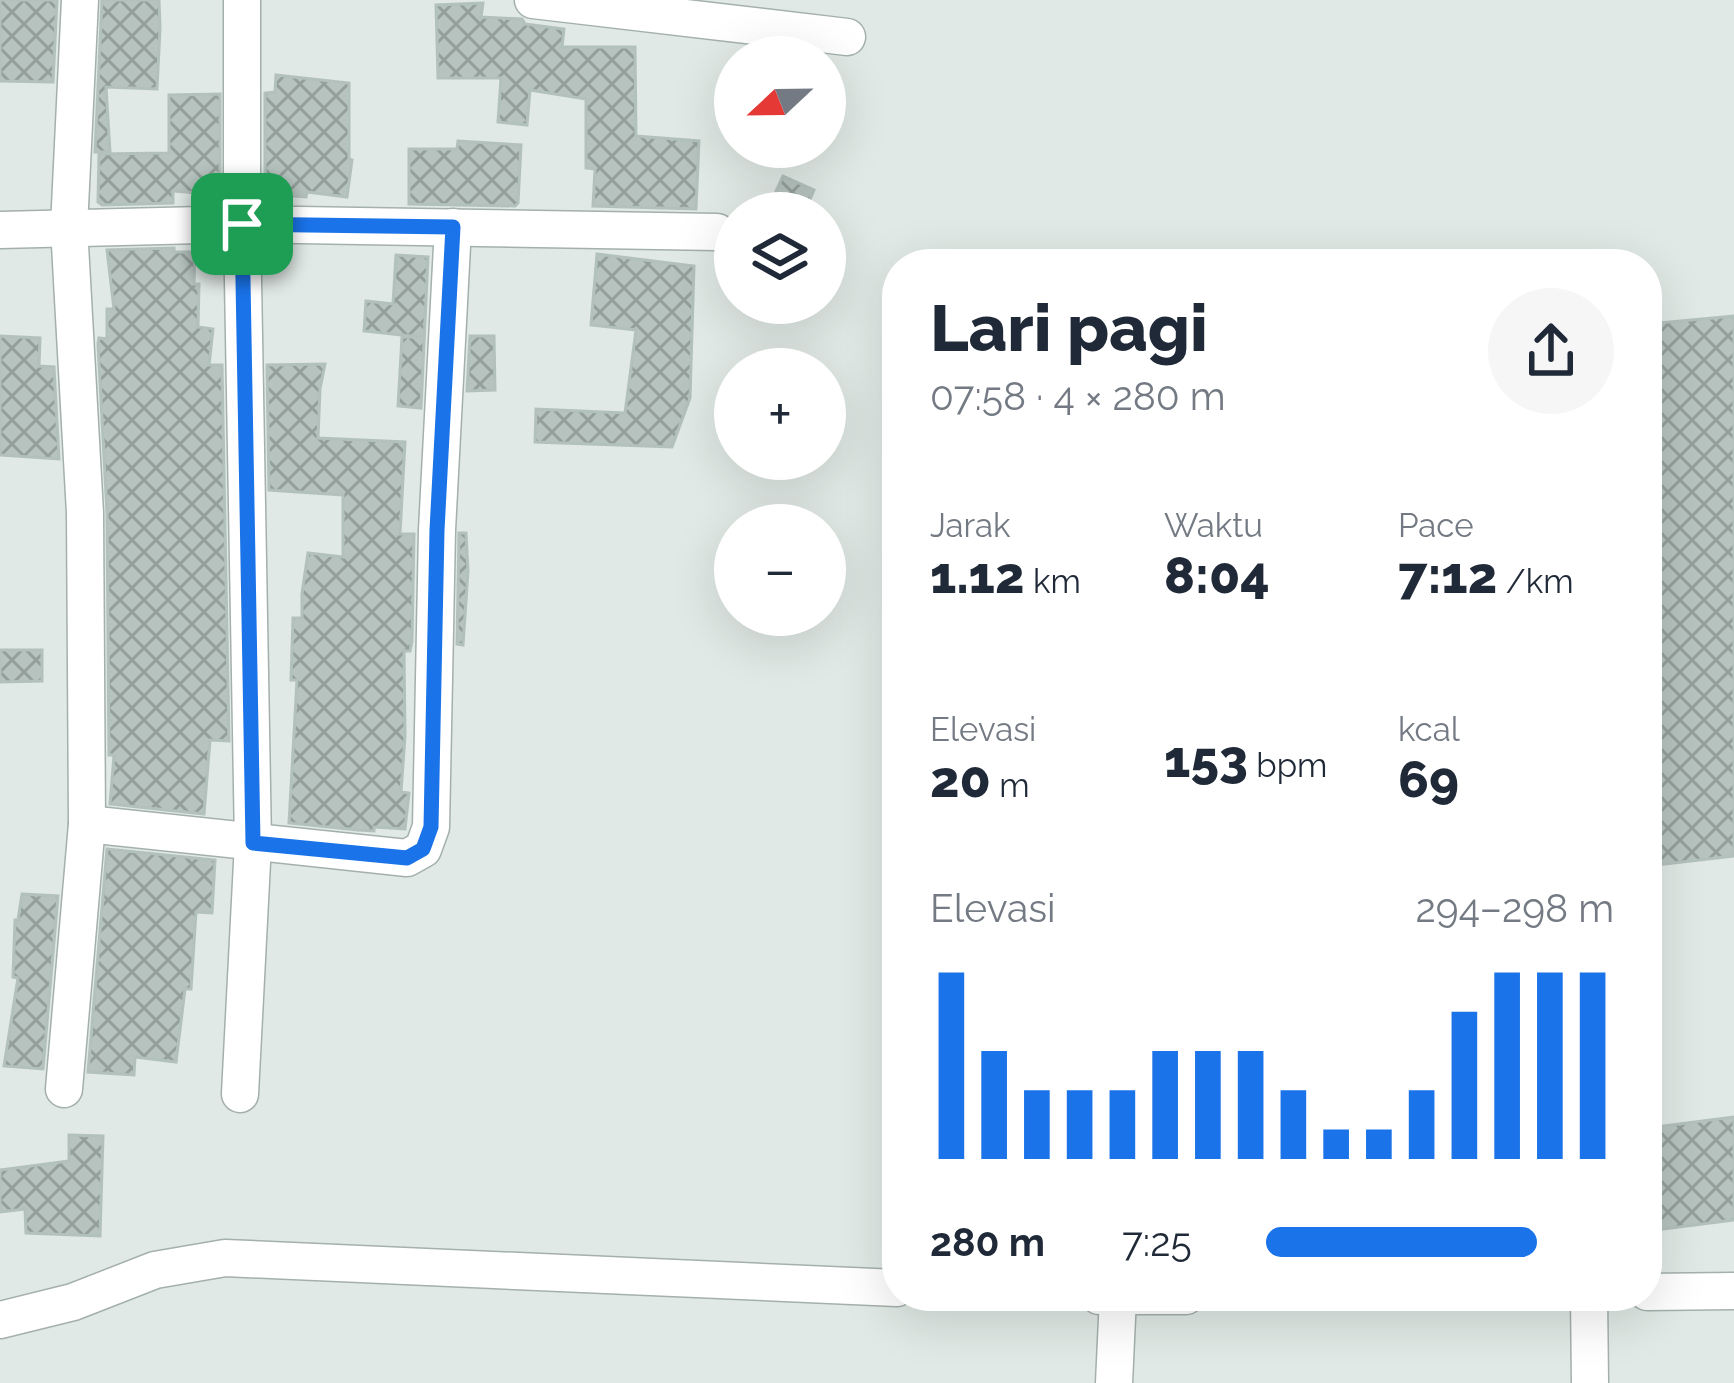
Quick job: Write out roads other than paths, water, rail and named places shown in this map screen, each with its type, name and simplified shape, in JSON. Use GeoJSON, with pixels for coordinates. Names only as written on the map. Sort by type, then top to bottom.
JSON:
{"type":"FeatureCollection","features":[{"type":"Feature","properties":{"kind":"street"},"geometry":{"type":"LineString","coordinates":[[64,1089],[87,824],[86,513],[69,227],[80,0]]}},
{"type":"Feature","properties":{"kind":"street"},"geometry":{"type":"LineString","coordinates":[[240,1094],[253,843],[242,0]]}},
{"type":"Feature","properties":{"kind":"street"},"geometry":{"type":"LineString","coordinates":[[533,0],[848,37]]}},
{"type":"Feature","properties":{"kind":"street"},"geometry":{"type":"LineString","coordinates":[[0,230],[242,224],[714,232]]}},
{"type":"Feature","properties":{"kind":"street"},"geometry":{"type":"LineString","coordinates":[[87,824],[407,858],[423,849],[431,827],[437,530],[453,227]]}},
{"type":"Feature","properties":{"kind":"street"},"geometry":{"type":"LineString","coordinates":[[0,1319],[73,1302],[155,1270],[225,1258],[882,1287]]}},
{"type":"Feature","properties":{"kind":"street"},"geometry":{"type":"LineString","coordinates":[[1662,1292],[1734,1291]]}},
{"type":"Feature","properties":{"kind":"street"},"geometry":{"type":"LineString","coordinates":[[1114,1383],[1117,1311]]}},
{"type":"Feature","properties":{"kind":"street"},"geometry":{"type":"LineString","coordinates":[[1589,1311],[1590,1383]]}}]}
